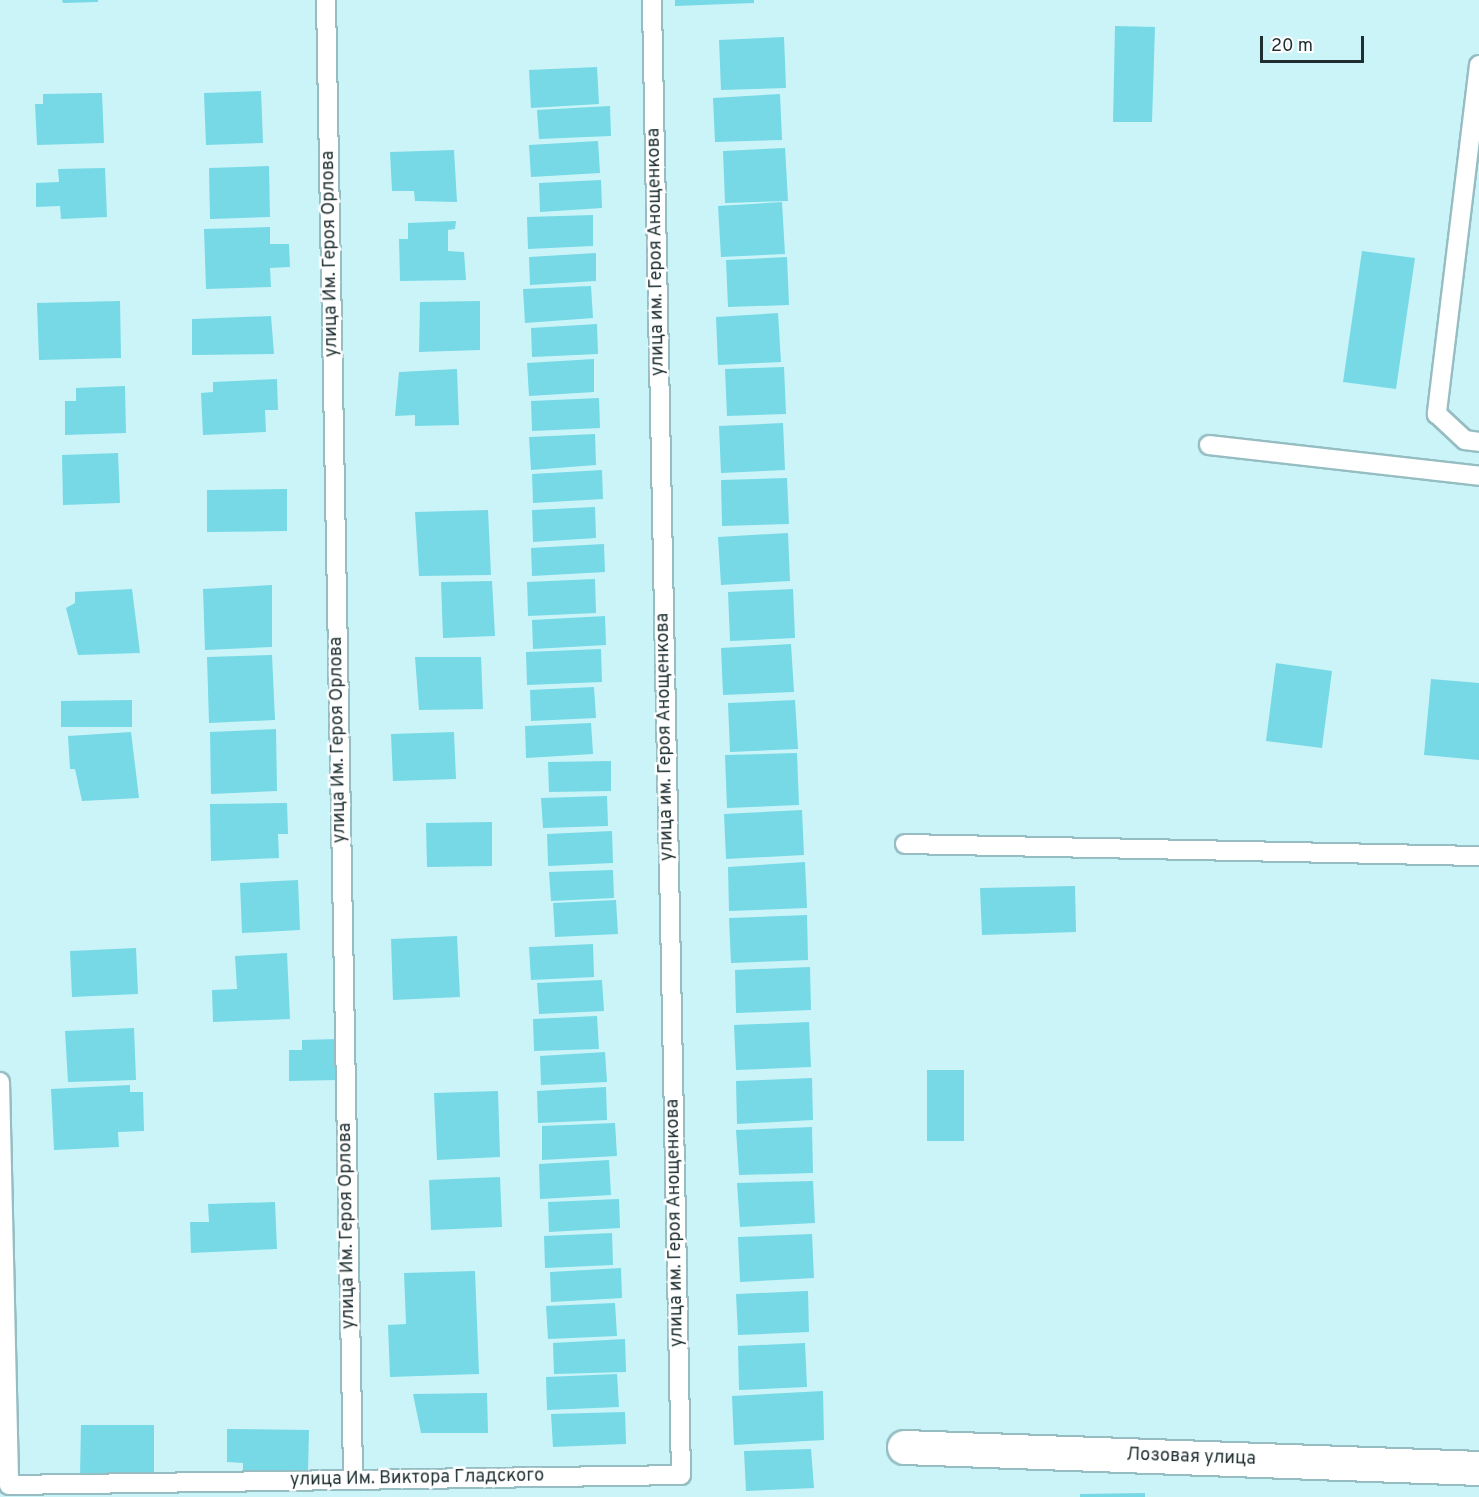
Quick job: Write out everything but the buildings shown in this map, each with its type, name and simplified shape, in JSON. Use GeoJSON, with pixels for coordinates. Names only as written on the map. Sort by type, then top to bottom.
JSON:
{"type":"FeatureCollection","features":[{"type":"Feature","properties":{"kind":"street","name":"Лозовая улица"},"geometry":{"type":"LineString","coordinates":[[904,1446],[1479,1468]]}},
{"type":"Feature","properties":{"kind":"lane","name":"улица Им. Героя Орлова"},"geometry":{"type":"LineString","coordinates":[[326,0],[353,1480]]}},
{"type":"Feature","properties":{"kind":"lane","name":"улица им. Героя Анощенкова"},"geometry":{"type":"LineString","coordinates":[[652,0],[681,1475]]}},
{"type":"Feature","properties":{"kind":"lane"},"geometry":{"type":"LineString","coordinates":[[1479,65],[1437,414],[1465,440],[1479,442]]}},
{"type":"Feature","properties":{"kind":"lane"},"geometry":{"type":"LineString","coordinates":[[1209,445],[1479,476]]}},
{"type":"Feature","properties":{"kind":"lane"},"geometry":{"type":"LineString","coordinates":[[905,844],[1479,856]]}},
{"type":"Feature","properties":{"kind":"lane","name":"улица Им. Виктора Гладского"},"geometry":{"type":"LineString","coordinates":[[0,1082],[9,1485],[681,1475]]}}]}
